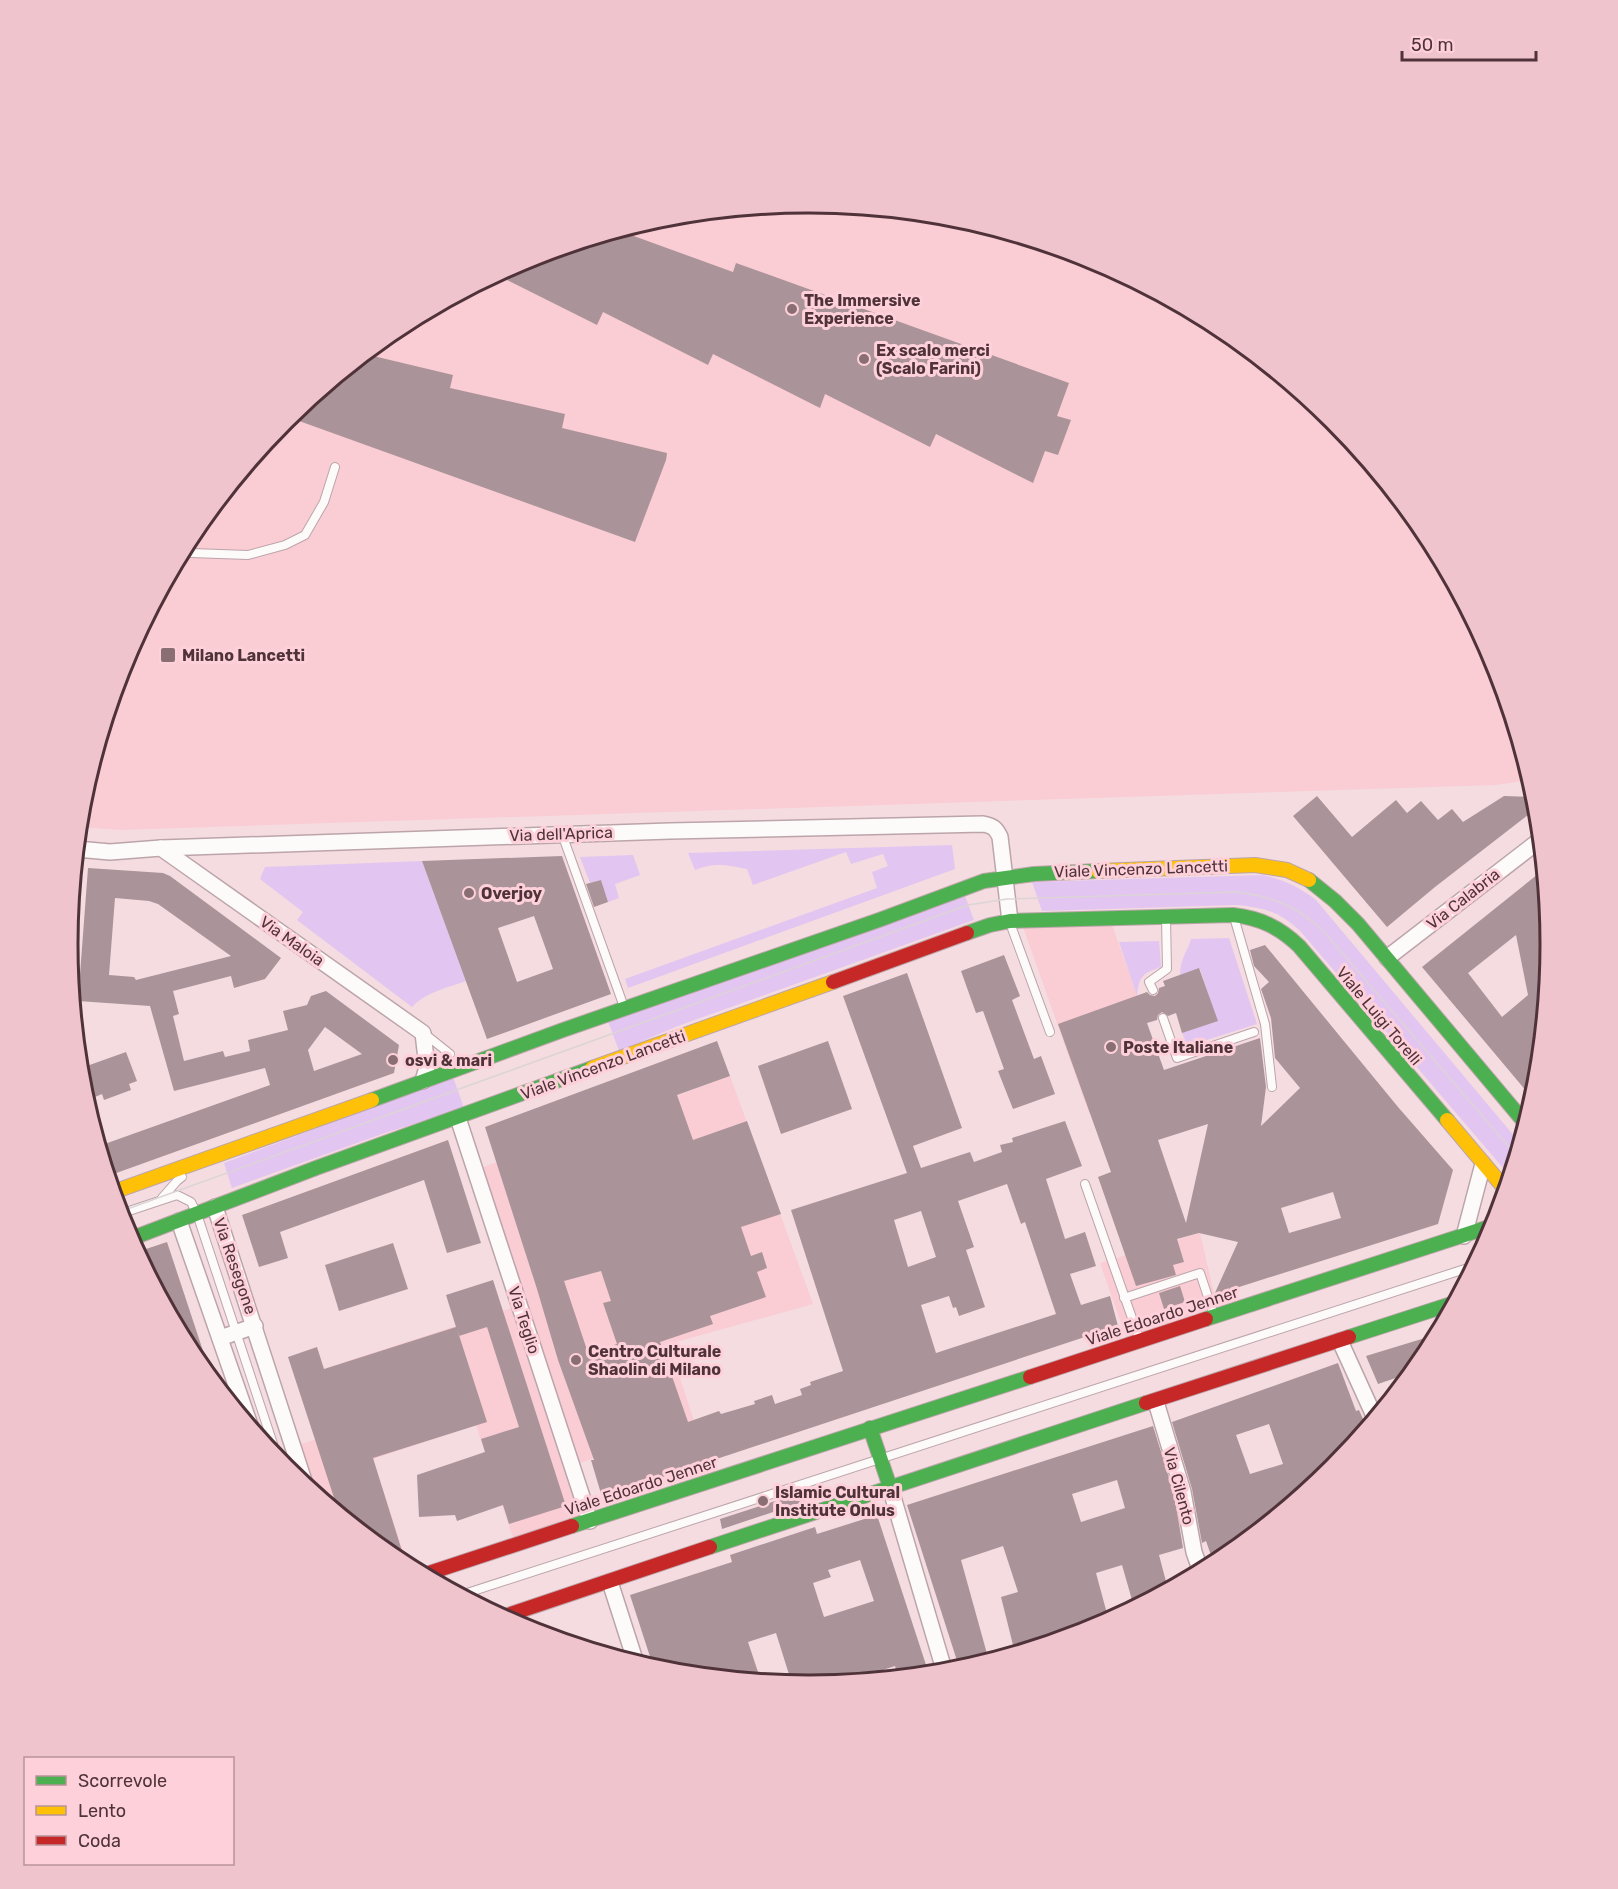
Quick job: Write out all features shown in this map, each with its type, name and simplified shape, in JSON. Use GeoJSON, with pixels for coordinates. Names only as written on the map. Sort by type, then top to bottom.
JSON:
{"type":"FeatureCollection","features":[{"type":"Feature","properties":{"kind":"main road","name":"Viale Vincenzo Lancetti"},"geometry":{"type":"LineString","coordinates":[[121,1189],[203,1162],[984,881],[1005,877],[1232,866],[1278,866],[1304,876],[1324,890],[1358,924],[1387,958]]}},
{"type":"Feature","properties":{"kind":"main road","name":"Viale Vincenzo Lancetti"},"geometry":{"type":"LineString","coordinates":[[139,1236],[316,1168],[990,925],[1010,921],[1233,915]]}},
{"type":"Feature","properties":{"kind":"main road","name":"Viale Luigi Torelli"},"geometry":{"type":"LineString","coordinates":[[1233,915],[1270,923],[1283,931],[1299,946],[1500,1183]]}},
{"type":"Feature","properties":{"kind":"main road"},"geometry":{"type":"LineString","coordinates":[[1387,958],[1520,1113]]}},
{"type":"Feature","properties":{"kind":"main road","name":"Viale Edoardo Jenner"},"geometry":{"type":"LineString","coordinates":[[433,1572],[1481,1230]]}},
{"type":"Feature","properties":{"kind":"main road"},"geometry":{"type":"LineString","coordinates":[[514,1613],[890,1487],[1444,1306]]}},
{"type":"Feature","properties":{"kind":"main road"},"geometry":{"type":"LineString","coordinates":[[870,1428],[890,1487]]}},
{"type":"Feature","properties":{"kind":"street","name":"Via dell'Aprica"},"geometry":{"type":"LineString","coordinates":[[84,850],[110,852],[161,848],[562,834],[983,824],[996,829],[1000,837],[1005,877]]}},
{"type":"Feature","properties":{"kind":"street","name":"Via Calabria"},"geometry":{"type":"LineString","coordinates":[[1387,958],[1533,845]]}},
{"type":"Feature","properties":{"kind":"street","name":"Via Maloia"},"geometry":{"type":"LineString","coordinates":[[161,848],[423,1033]]}},
{"type":"Feature","properties":{"kind":"street"},"geometry":{"type":"LineString","coordinates":[[1005,877],[1010,921]]}},
{"type":"Feature","properties":{"kind":"street"},"geometry":{"type":"LineString","coordinates":[[423,1033],[427,1067],[423,1081]]}},
{"type":"Feature","properties":{"kind":"street","name":"Via Teglio"},"geometry":{"type":"LineString","coordinates":[[458,1118],[590,1521]]}},
{"type":"Feature","properties":{"kind":"street"},"geometry":{"type":"LineString","coordinates":[[1464,1236],[1483,1164]]}},
{"type":"Feature","properties":{"kind":"street","name":"Via Resegone"},"geometry":{"type":"LineString","coordinates":[[214,1207],[300,1469]]}},
{"type":"Feature","properties":{"kind":"street"},"geometry":{"type":"LineString","coordinates":[[179,1221],[244,1408]]}},
{"type":"Feature","properties":{"kind":"street","name":"Via Resegone"},"geometry":{"type":"LineString","coordinates":[[220,1338],[255,1326]]}},
{"type":"Feature","properties":{"kind":"street"},"geometry":{"type":"LineString","coordinates":[[1340,1341],[1372,1411]]}},
{"type":"Feature","properties":{"kind":"street","name":"Via Cilento"},"geometry":{"type":"LineString","coordinates":[[1156,1402],[1183,1492],[1198,1563]]}},
{"type":"Feature","properties":{"kind":"street"},"geometry":{"type":"LineString","coordinates":[[890,1487],[942,1663]]}},
{"type":"Feature","properties":{"kind":"street"},"geometry":{"type":"LineString","coordinates":[[610,1582],[633,1654]]}},
{"type":"Feature","properties":{"kind":"lane"},"geometry":{"type":"LineString","coordinates":[[192,553],[248,555],[285,545],[305,535],[324,502],[335,467]]}},
{"type":"Feature","properties":{"kind":"lane"},"geometry":{"type":"LineString","coordinates":[[562,834],[625,1009]]}},
{"type":"Feature","properties":{"kind":"lane"},"geometry":{"type":"LineString","coordinates":[[1233,915],[1265,1024],[1272,1087]]}},
{"type":"Feature","properties":{"kind":"lane"},"geometry":{"type":"LineString","coordinates":[[1153,990],[1149,982],[1167,969],[1166,917]]}},
{"type":"Feature","properties":{"kind":"lane"},"geometry":{"type":"LineString","coordinates":[[1010,921],[1050,1032]]}},
{"type":"Feature","properties":{"kind":"lane"},"geometry":{"type":"LineString","coordinates":[[1163,1018],[1177,1058],[1254,1032]]}},
{"type":"Feature","properties":{"kind":"lane","name":"Via Maloia"},"geometry":{"type":"LineString","coordinates":[[423,1033],[450,1053]]}},
{"type":"Feature","properties":{"kind":"lane","name":"Viale Vincenzo Lancetti"},"geometry":{"type":"LineString","coordinates":[[161,1200],[177,1180],[203,1162]]}},
{"type":"Feature","properties":{"kind":"lane"},"geometry":{"type":"LineString","coordinates":[[1085,1184],[1140,1341]]}},
{"type":"Feature","properties":{"kind":"lane"},"geometry":{"type":"LineString","coordinates":[[129,1211],[177,1195],[191,1202],[197,1214]]}},
{"type":"Feature","properties":{"kind":"lane","name":"Via Resegone"},"geometry":{"type":"LineString","coordinates":[[197,1214],[272,1440]]}},
{"type":"Feature","properties":{"kind":"lane"},"geometry":{"type":"LineString","coordinates":[[470,1592],[1464,1269]]}},
{"type":"Feature","properties":{"kind":"lane"},"geometry":{"type":"LineString","coordinates":[[1124,1298],[1200,1273],[1214,1317]]}},
{"type":"Feature","properties":{"kind":"shaded area"},"geometry":{"type":"Polygon","coordinates":[[[809,213],[904,220],[998,238],[1044,252],[1089,269],[1175,311],[1254,365],[1291,395],[1359,463],[1417,538],[1465,621],[1484,665],[1501,710],[1521,781],[1496,785],[121,830],[88,828],[103,755],[117,710],[153,621],[201,538],[229,499],[259,463],[327,395],[403,337],[444,311],[529,269],[574,252],[620,238],[714,220],[809,213]]]}},
{"type":"Feature","properties":{"kind":"shaded area"},"geometry":{"type":"Polygon","coordinates":[[[952,845],[955,869],[628,988],[625,979],[877,888],[872,872],[888,866],[883,854],[851,864],[846,852],[753,885],[747,869],[715,865],[695,870],[688,853],[952,845]]]}},
{"type":"Feature","properties":{"kind":"shaded area"},"geometry":{"type":"Polygon","coordinates":[[[633,855],[640,875],[615,884],[619,898],[608,902],[601,880],[590,883],[580,857],[633,855]]]}},
{"type":"Feature","properties":{"kind":"shaded area"},"geometry":{"type":"Polygon","coordinates":[[[422,861],[466,981],[430,994],[412,1007],[297,920],[303,912],[260,879],[265,867],[422,861]]]}},
{"type":"Feature","properties":{"kind":"shaded area"},"geometry":{"type":"Polygon","coordinates":[[[1263,875],[1304,891],[1316,900],[1514,1136],[1504,1169],[1301,932],[1279,915],[1237,905],[1042,911],[1032,882],[1263,875]]]}},
{"type":"Feature","properties":{"kind":"shaded area"},"geometry":{"type":"Polygon","coordinates":[[[965,896],[974,920],[678,1026],[619,1051],[608,1021],[965,896]]]}},
{"type":"Feature","properties":{"kind":"shaded area"},"geometry":{"type":"Polygon","coordinates":[[[1112,925],[1147,1023],[1143,1097],[1089,1113],[1023,927],[1112,925]]]}},
{"type":"Feature","properties":{"kind":"shaded area"},"geometry":{"type":"Polygon","coordinates":[[[1229,938],[1257,1024],[1188,1046],[1182,1033],[1217,1020],[1200,969],[1180,975],[1183,960],[1191,939],[1229,938]]]}},
{"type":"Feature","properties":{"kind":"shaded area"},"geometry":{"type":"Polygon","coordinates":[[[1159,941],[1161,967],[1143,976],[1137,996],[1119,942],[1159,941]]]}},
{"type":"Feature","properties":{"kind":"shaded area"},"geometry":{"type":"Polygon","coordinates":[[[730,1076],[813,1304],[669,1344],[695,1424],[577,1464],[478,1169],[730,1076]]]}},
{"type":"Feature","properties":{"kind":"shaded area"},"geometry":{"type":"Polygon","coordinates":[[[453,1077],[464,1108],[382,1134],[232,1188],[224,1163],[453,1077]]]}},
{"type":"Feature","properties":{"kind":"shaded area"},"geometry":{"type":"Polygon","coordinates":[[[1200,1233],[1218,1311],[1127,1340],[1100,1263],[1200,1233]]]}},
{"type":"Feature","properties":{"kind":"shaded area"},"geometry":{"type":"Polygon","coordinates":[[[515,1307],[586,1518],[514,1541],[476,1425],[373,1459],[403,1552],[364,1524],[308,1476],[298,1445],[362,1425],[342,1363],[515,1307]]]}},
{"type":"Feature","properties":{"kind":"building","name":"Ex scalo merci (Scalo Farini)"},"geometry":{"type":"Polygon","coordinates":[[[632,235],[733,272],[736,263],[1069,383],[1057,416],[1071,420],[1058,455],[1045,451],[1033,483],[936,434],[930,447],[825,394],[820,408],[713,354],[708,365],[603,312],[597,325],[506,280],[574,252],[632,235]]]}},
{"type":"Feature","properties":{"kind":"building"},"geometry":{"type":"Polygon","coordinates":[[[376,357],[453,375],[450,388],[565,414],[562,428],[667,453],[635,542],[299,421],[327,395],[376,357]]]}},
{"type":"Feature","properties":{"kind":"building"},"geometry":{"type":"Polygon","coordinates":[[[1317,796],[1352,837],[1396,800],[1407,813],[1421,801],[1438,820],[1452,809],[1463,822],[1504,796],[1525,797],[1528,815],[1387,927],[1293,816],[1317,796]]]}},
{"type":"Feature","properties":{"kind":"building"},"geometry":{"type":"Polygon","coordinates":[[[562,856],[611,994],[487,1039],[422,861],[562,856]],[[534,916],[498,928],[517,982],[553,969],[534,916]]]}},
{"type":"Feature","properties":{"kind":"building"},"geometry":{"type":"Polygon","coordinates":[[[88,868],[163,873],[170,876],[281,958],[265,979],[234,988],[231,976],[173,991],[179,1014],[173,1016],[184,1061],[223,1051],[225,1057],[250,1051],[248,1040],[288,1030],[283,1011],[307,1005],[311,996],[326,991],[399,1045],[394,1073],[115,1173],[106,1144],[270,1085],[265,1068],[174,1091],[150,1006],[81,1001],[80,981],[88,868]],[[115,898],[109,975],[134,977],[136,980],[231,956],[158,904],[115,898]],[[325,1027],[308,1050],[314,1071],[362,1054],[325,1027]]]}},
{"type":"Feature","properties":{"kind":"building"},"geometry":{"type":"Polygon","coordinates":[[[1536,875],[1540,944],[1538,992],[1534,1040],[1525,1090],[1422,967],[1536,875]],[[1516,935],[1468,973],[1502,1017],[1528,995],[1516,935]]]}},
{"type":"Feature","properties":{"kind":"building"},"geometry":{"type":"Polygon","coordinates":[[[601,880],[608,902],[594,907],[586,884],[601,880]]]}},
{"type":"Feature","properties":{"kind":"building"},"geometry":{"type":"Polygon","coordinates":[[[1265,945],[1398,1107],[1453,1170],[1438,1224],[1214,1295],[1238,1242],[1199,1233],[1177,1239],[1184,1262],[1173,1265],[1176,1275],[1136,1286],[1098,1177],[1111,1172],[1058,1024],[1147,992],[1155,996],[1159,988],[1165,986],[1163,981],[1199,968],[1218,1021],[1182,1033],[1176,1013],[1168,1016],[1162,1012],[1158,1015],[1157,1020],[1147,1023],[1164,1070],[1260,1038],[1266,1087],[1261,1126],[1300,1088],[1275,1058],[1271,1018],[1261,989],[1269,982],[1254,966],[1250,950],[1265,945]],[[1208,1124],[1158,1140],[1186,1223],[1208,1124]],[[1333,1192],[1281,1208],[1289,1233],[1341,1218],[1333,1192]]]}},
{"type":"Feature","properties":{"kind":"building"},"geometry":{"type":"Polygon","coordinates":[[[1004,955],[1020,996],[1012,1000],[1034,1059],[1041,1056],[1055,1094],[1013,1109],[998,1071],[1004,1069],[983,1011],[976,1013],[961,971],[1004,955]]]}},
{"type":"Feature","properties":{"kind":"building"},"geometry":{"type":"Polygon","coordinates":[[[907,973],[962,1128],[913,1146],[921,1168],[970,1152],[974,1162],[1002,1152],[1000,1145],[1013,1142],[1012,1138],[1065,1121],[1082,1166],[1046,1179],[1065,1239],[1085,1232],[1096,1266],[1070,1274],[1081,1305],[1110,1296],[1118,1326],[602,1497],[591,1460],[594,1460],[558,1360],[485,1127],[717,1041],[730,1076],[677,1095],[693,1140],[747,1121],[781,1214],[741,1227],[751,1256],[762,1252],[767,1268],[757,1272],[766,1297],[710,1316],[713,1324],[660,1342],[688,1422],[719,1411],[721,1414],[755,1404],[754,1401],[772,1395],[775,1404],[802,1395],[800,1389],[811,1385],[810,1382],[843,1371],[791,1210],[907,1173],[843,996],[907,973]],[[1007,1184],[958,1201],[974,1247],[966,1250],[985,1307],[959,1316],[949,1296],[921,1305],[936,1353],[1056,1314],[1025,1222],[1021,1224],[1007,1184]],[[921,1211],[894,1220],[908,1267],[936,1257],[921,1211]],[[601,1271],[564,1281],[588,1353],[617,1344],[603,1303],[611,1301],[601,1271]]]}},
{"type":"Feature","properties":{"kind":"building"},"geometry":{"type":"Polygon","coordinates":[[[828,1041],[852,1109],[781,1134],[758,1066],[828,1041]]]}},
{"type":"Feature","properties":{"kind":"building"},"geometry":{"type":"Polygon","coordinates":[[[126,1052],[137,1081],[129,1084],[131,1090],[104,1100],[102,1094],[95,1097],[88,1065],[126,1052]]]}},
{"type":"Feature","properties":{"kind":"building"},"geometry":{"type":"Polygon","coordinates":[[[448,1140],[481,1243],[447,1253],[424,1180],[280,1232],[288,1258],[259,1267],[242,1215],[448,1140]]]}},
{"type":"Feature","properties":{"kind":"building"},"geometry":{"type":"Polygon","coordinates":[[[167,1242],[205,1356],[176,1310],[145,1249],[167,1242]]]}},
{"type":"Feature","properties":{"kind":"building"},"geometry":{"type":"Polygon","coordinates":[[[393,1243],[408,1289],[339,1311],[325,1265],[393,1243]]]}},
{"type":"Feature","properties":{"kind":"building"},"geometry":{"type":"Polygon","coordinates":[[[493,1280],[566,1506],[509,1524],[503,1505],[457,1521],[455,1515],[419,1517],[417,1475],[485,1452],[481,1439],[519,1427],[487,1327],[459,1336],[487,1422],[373,1458],[402,1551],[335,1500],[288,1357],[317,1347],[324,1369],[456,1327],[446,1295],[493,1280]]]}},
{"type":"Feature","properties":{"kind":"building"},"geometry":{"type":"Polygon","coordinates":[[[1180,1286],[1185,1302],[1164,1309],[1159,1293],[1180,1286]]]}},
{"type":"Feature","properties":{"kind":"building"},"geometry":{"type":"Polygon","coordinates":[[[1425,1338],[1398,1377],[1378,1384],[1366,1356],[1425,1338]]]}},
{"type":"Feature","properties":{"kind":"building"},"geometry":{"type":"Polygon","coordinates":[[[1338,1363],[1356,1411],[1359,1410],[1364,1420],[1291,1494],[1211,1555],[1206,1541],[1202,1543],[1192,1489],[1172,1422],[1338,1363]],[[1269,1424],[1236,1435],[1250,1474],[1283,1464],[1269,1424]]]}},
{"type":"Feature","properties":{"kind":"building"},"geometry":{"type":"Polygon","coordinates":[[[1153,1426],[1174,1494],[1183,1548],[1159,1555],[1166,1582],[1132,1600],[1122,1565],[1096,1573],[1107,1612],[1044,1637],[1013,1646],[1001,1597],[1018,1592],[1003,1546],[961,1560],[987,1653],[957,1660],[907,1505],[1153,1426]],[[1117,1480],[1072,1494],[1081,1522],[1125,1508],[1117,1480]]]}},
{"type":"Feature","properties":{"kind":"building"},"geometry":{"type":"Polygon","coordinates":[[[803,1492],[806,1501],[722,1529],[720,1519],[803,1492]]]}},
{"type":"Feature","properties":{"kind":"building"},"geometry":{"type":"Polygon","coordinates":[[[877,1515],[926,1665],[896,1670],[895,1666],[877,1672],[857,1674],[789,1675],[776,1633],[748,1642],[759,1674],[714,1669],[650,1658],[630,1595],[732,1562],[730,1555],[815,1527],[817,1534],[877,1515]],[[860,1560],[828,1570],[831,1577],[813,1583],[824,1617],[874,1601],[860,1560]]]}},
{"type":"Feature","properties":{"kind":"tram line"},"geometry":{"type":"LineString","coordinates":[[128,1209],[968,905],[1007,899],[1236,892],[1262,896],[1285,904],[1306,916],[1325,933],[1510,1149]]}},
{"type":"Feature","properties":{"kind":"traffic: fast"},"geometry":{"type":"LineString","coordinates":[[372,1100],[984,881],[1034,874],[1098,871]]}},
{"type":"Feature","properties":{"kind":"traffic: fast"},"geometry":{"type":"LineString","coordinates":[[1309,880],[1358,924],[1519,1116]]}},
{"type":"Feature","properties":{"kind":"traffic: fast"},"geometry":{"type":"LineString","coordinates":[[967,933],[1010,921],[1233,915],[1260,921],[1284,934],[1299,946],[1447,1120]]}},
{"type":"Feature","properties":{"kind":"traffic: fast"},"geometry":{"type":"LineString","coordinates":[[139,1236],[316,1168],[592,1068]]}},
{"type":"Feature","properties":{"kind":"traffic: fast"},"geometry":{"type":"LineString","coordinates":[[1206,1319],[1482,1229]]}},
{"type":"Feature","properties":{"kind":"traffic: fast"},"geometry":{"type":"LineString","coordinates":[[1349,1337],[1444,1306]]}},
{"type":"Feature","properties":{"kind":"traffic: fast"},"geometry":{"type":"LineString","coordinates":[[572,1526],[1030,1377]]}},
{"type":"Feature","properties":{"kind":"traffic: fast"},"geometry":{"type":"LineString","coordinates":[[710,1547],[1146,1403]]}},
{"type":"Feature","properties":{"kind":"traffic: fast"},"geometry":{"type":"LineString","coordinates":[[870,1428],[890,1487]]}},
{"type":"Feature","properties":{"kind":"traffic: slow"},"geometry":{"type":"LineString","coordinates":[[1098,871],[1255,865],[1287,870],[1309,880]]}},
{"type":"Feature","properties":{"kind":"traffic: slow"},"geometry":{"type":"LineString","coordinates":[[592,1068],[833,982]]}},
{"type":"Feature","properties":{"kind":"traffic: slow"},"geometry":{"type":"LineString","coordinates":[[121,1189],[372,1100]]}},
{"type":"Feature","properties":{"kind":"traffic: slow"},"geometry":{"type":"LineString","coordinates":[[1447,1120],[1500,1182]]}},
{"type":"Feature","properties":{"kind":"traffic: jam"},"geometry":{"type":"LineString","coordinates":[[833,982],[967,933]]}},
{"type":"Feature","properties":{"kind":"traffic: jam"},"geometry":{"type":"LineString","coordinates":[[1030,1377],[1206,1319]]}},
{"type":"Feature","properties":{"kind":"traffic: jam"},"geometry":{"type":"LineString","coordinates":[[1146,1403],[1349,1337]]}},
{"type":"Feature","properties":{"kind":"traffic: jam"},"geometry":{"type":"LineString","coordinates":[[433,1572],[572,1526]]}},
{"type":"Feature","properties":{"kind":"traffic: jam"},"geometry":{"type":"LineString","coordinates":[[514,1613],[710,1547]]}},
{"type":"Feature","properties":{"kind":"place","name":"The Immersive Experience"},"geometry":{"type":"Point","coordinates":[792,309]}},
{"type":"Feature","properties":{"kind":"place","name":"Ex scalo merci (Scalo Farini)"},"geometry":{"type":"Point","coordinates":[864,359]}},
{"type":"Feature","properties":{"kind":"place","name":"Milano Lancetti"},"geometry":{"type":"Point","coordinates":[168,655]}},
{"type":"Feature","properties":{"kind":"place","name":"Overjoy"},"geometry":{"type":"Point","coordinates":[469,893]}},
{"type":"Feature","properties":{"kind":"place","name":"Poste Italiane"},"geometry":{"type":"Point","coordinates":[1111,1047]}},
{"type":"Feature","properties":{"kind":"place","name":"osvi & mari"},"geometry":{"type":"Point","coordinates":[393,1060]}},
{"type":"Feature","properties":{"kind":"place","name":"Centro Culturale Shaolin di Milano"},"geometry":{"type":"Point","coordinates":[576,1360]}},
{"type":"Feature","properties":{"kind":"place","name":"Islamic Cultural Institute Onlus"},"geometry":{"type":"Point","coordinates":[763,1501]}}]}
